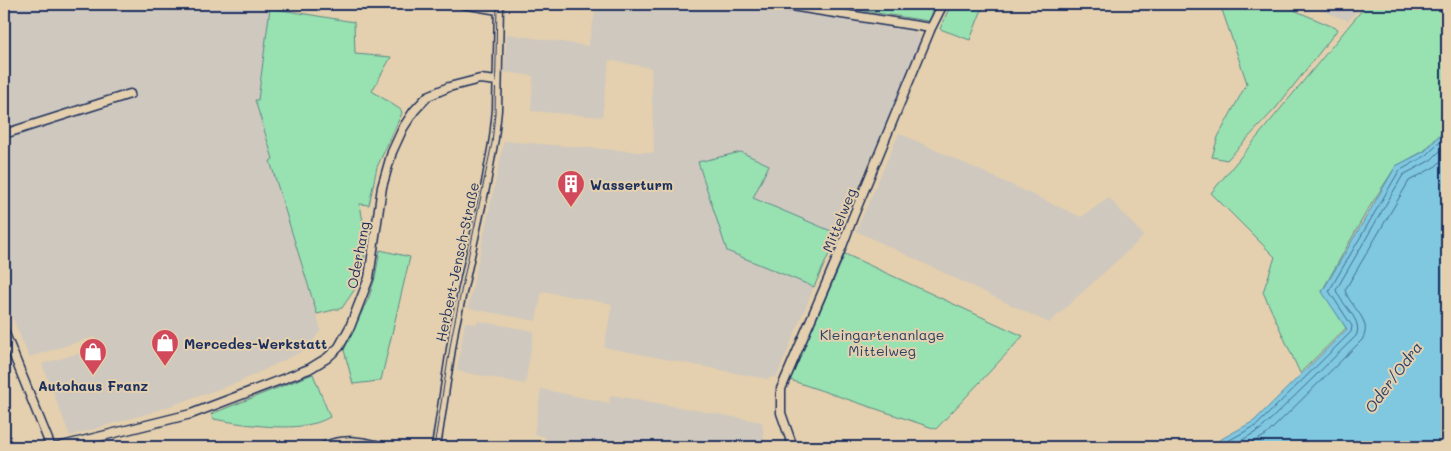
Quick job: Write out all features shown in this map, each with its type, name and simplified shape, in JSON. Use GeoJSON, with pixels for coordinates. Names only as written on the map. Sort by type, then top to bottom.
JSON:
{"type":"FeatureCollection","features":[{"type":"Feature","properties":{"kind":"street"},"geometry":{"type":"LineString","coordinates":[[464,4],[498,7]]}},
{"type":"Feature","properties":{"kind":"street"},"geometry":{"type":"LineString","coordinates":[[778,4],[931,28]]}},
{"type":"Feature","properties":{"kind":"street","name":"Mittelweg"},"geometry":{"type":"LineString","coordinates":[[793,447],[781,413],[781,389],[842,249],[853,217],[931,28],[943,4]]}},
{"type":"Feature","properties":{"kind":"street","name":"Herbert-Jensch-Straße"},"geometry":{"type":"LineString","coordinates":[[436,447],[456,322],[494,138],[498,7]]}},
{"type":"Feature","properties":{"kind":"street","name":"Oderhang"},"geometry":{"type":"LineString","coordinates":[[58,447],[191,414],[310,369],[328,358],[339,347],[361,303],[369,278],[382,187],[392,152],[412,114],[428,96],[449,87],[480,79],[497,81]]}},
{"type":"Feature","properties":{"kind":"street"},"geometry":{"type":"LineString","coordinates":[[4,134],[130,94]]}},
{"type":"Feature","properties":{"kind":"street"},"geometry":{"type":"LineString","coordinates":[[4,331],[51,447]]}},
{"type":"Feature","properties":{"kind":"street"},"geometry":{"type":"LineString","coordinates":[[323,447],[343,440],[356,440],[385,447]]}},
{"type":"Feature","properties":{"kind":"shaded area"},"geometry":{"type":"Polygon","coordinates":[[[4,4],[249,4],[270,8],[261,100],[255,100],[273,160],[270,161],[321,330],[307,349],[239,382],[153,412],[70,436],[42,364],[97,348],[94,337],[29,357],[4,298],[4,4]]]}},
{"type":"Feature","properties":{"kind":"shaded area"},"geometry":{"type":"Polygon","coordinates":[[[597,4],[750,4],[915,31],[919,36],[919,47],[838,234],[753,198],[769,165],[741,152],[727,251],[814,287],[777,376],[766,379],[604,347],[612,304],[542,291],[536,321],[468,308],[504,141],[654,153],[651,68],[609,60],[602,117],[531,111],[533,76],[504,72],[507,34],[588,46],[597,4]]]}},
{"type":"Feature","properties":{"kind":"shaded area"},"geometry":{"type":"Polygon","coordinates":[[[1307,4],[1364,4],[1348,21],[1307,4]]]}},
{"type":"Feature","properties":{"kind":"shaded area"},"geometry":{"type":"Polygon","coordinates":[[[899,133],[1081,217],[1109,198],[1144,236],[1049,323],[856,231],[899,133]]]}},
{"type":"Feature","properties":{"kind":"shaded area"},"geometry":{"type":"Polygon","coordinates":[[[478,321],[534,331],[525,384],[457,371],[465,322],[477,324],[478,321]]]}},
{"type":"Feature","properties":{"kind":"shaded area"},"geometry":{"type":"Polygon","coordinates":[[[541,389],[609,403],[611,395],[762,422],[765,447],[543,447],[545,437],[534,434],[541,389]]]}},
{"type":"Feature","properties":{"kind":"green space"},"geometry":{"type":"Polygon","coordinates":[[[834,4],[935,4],[928,21],[833,6],[834,4]]]}},
{"type":"Feature","properties":{"kind":"green space"},"geometry":{"type":"Polygon","coordinates":[[[951,4],[984,4],[970,40],[940,29],[951,4]]]}},
{"type":"Feature","properties":{"kind":"green space"},"geometry":{"type":"Polygon","coordinates":[[[1220,4],[1280,4],[1338,29],[1276,108],[1227,160],[1212,157],[1218,137],[1247,83],[1220,4]]]}},
{"type":"Feature","properties":{"kind":"green space"},"geometry":{"type":"Polygon","coordinates":[[[1367,4],[1447,4],[1447,127],[1424,151],[1396,166],[1367,211],[1322,291],[1346,328],[1300,373],[1263,292],[1275,257],[1211,193],[1367,4]]]}},
{"type":"Feature","properties":{"kind":"green space"},"geometry":{"type":"Polygon","coordinates":[[[270,8],[354,22],[355,54],[391,57],[372,91],[401,110],[402,113],[377,167],[369,205],[360,204],[363,222],[366,223],[364,262],[360,278],[354,291],[342,308],[317,314],[270,161],[273,159],[255,100],[258,100],[270,8]]]}},
{"type":"Feature","properties":{"kind":"green space"},"geometry":{"type":"Polygon","coordinates":[[[741,152],[769,165],[753,198],[838,234],[814,287],[727,251],[698,162],[741,152]]]}},
{"type":"Feature","properties":{"kind":"green space"},"geometry":{"type":"Polygon","coordinates":[[[380,250],[410,257],[381,380],[353,384],[344,350],[369,297],[375,278],[380,250]]]}},
{"type":"Feature","properties":{"kind":"green space","name":"Kleingartenanlage Mittelweg"},"geometry":{"type":"Polygon","coordinates":[[[845,254],[1023,336],[936,429],[790,380],[845,254]]]}},
{"type":"Feature","properties":{"kind":"green space"},"geometry":{"type":"Polygon","coordinates":[[[313,374],[330,417],[314,424],[289,427],[263,426],[214,419],[211,414],[313,374]]]}},
{"type":"Feature","properties":{"kind":"water","name":"Oder/Odra"},"geometry":{"type":"Polygon","coordinates":[[[1447,128],[1447,447],[1207,447],[1254,421],[1347,329],[1322,292],[1396,166],[1425,151],[1447,128]]]}},
{"type":"Feature","properties":{"kind":"tram line"},"geometry":{"type":"LineString","coordinates":[[434,447],[452,335],[492,143],[495,113],[497,4]]}},
{"type":"Feature","properties":{"kind":"place","name":"Wasserturm"},"geometry":{"type":"Point","coordinates":[571,208]}},
{"type":"Feature","properties":{"kind":"place","name":"Mercedes-Werkstatt"},"geometry":{"type":"Point","coordinates":[165,367]}},
{"type":"Feature","properties":{"kind":"place","name":"Autohaus Franz"},"geometry":{"type":"Point","coordinates":[93,376]}}]}
